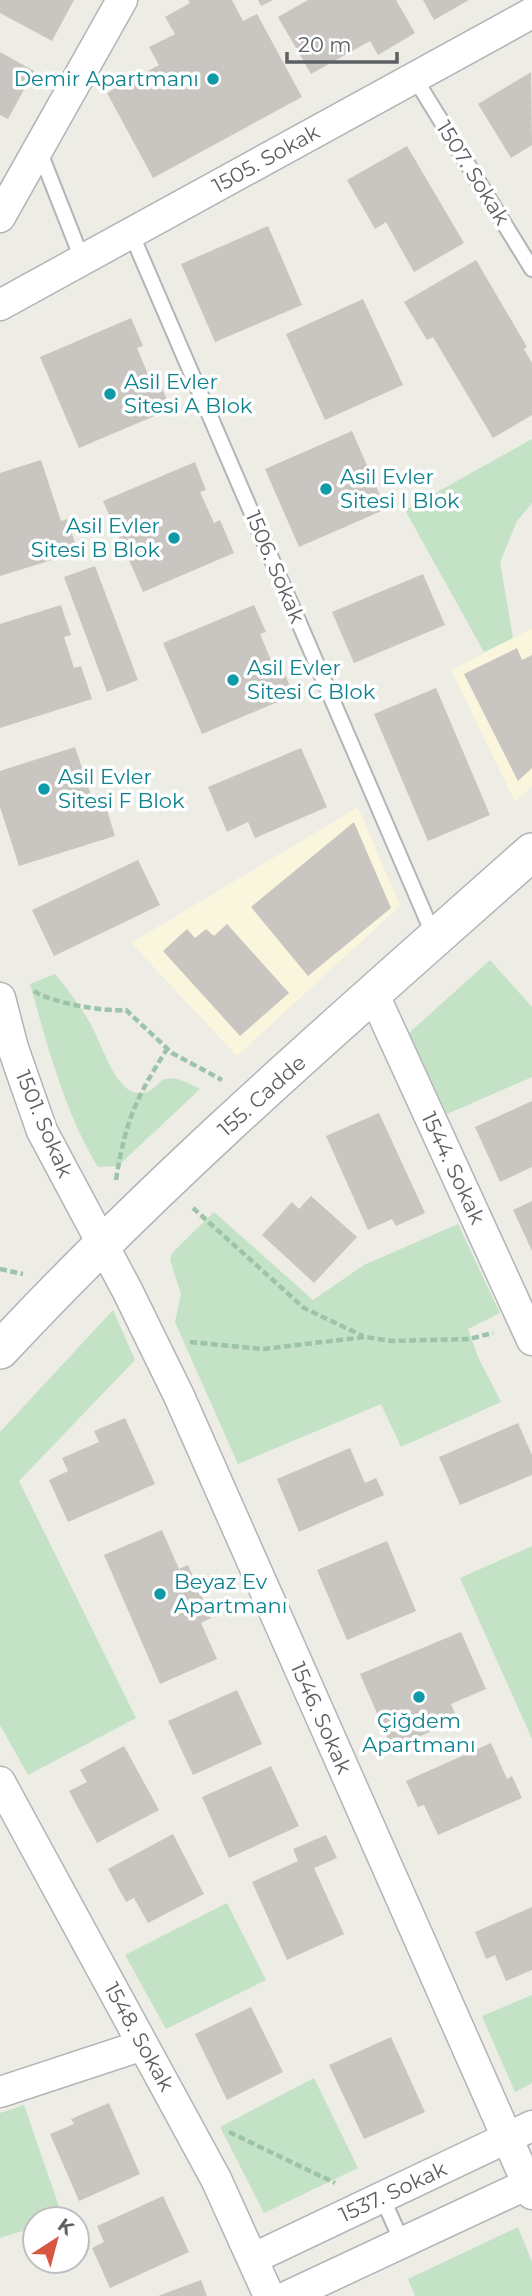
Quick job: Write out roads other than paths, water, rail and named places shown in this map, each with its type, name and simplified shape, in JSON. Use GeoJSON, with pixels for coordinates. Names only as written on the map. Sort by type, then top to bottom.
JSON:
{"type":"FeatureCollection","features":[{"type":"Feature","properties":{"kind":"street"},"geometry":{"type":"LineString","coordinates":[[0,217],[122,0]]}},
{"type":"Feature","properties":{"kind":"street","name":"1505. Sokak"},"geometry":{"type":"LineString","coordinates":[[0,305],[532,13]]}},
{"type":"Feature","properties":{"kind":"street","name":"155. Cadde"},"geometry":{"type":"LineString","coordinates":[[0,1350],[102,1245],[532,852]]}},
{"type":"Feature","properties":{"kind":"street","name":"1544. Sokak"},"geometry":{"type":"LineString","coordinates":[[374,995],[529,1326]]}},
{"type":"Feature","properties":{"kind":"street","name":"1501. Sokak"},"geometry":{"type":"LineString","coordinates":[[0,998],[13,1048],[42,1131],[102,1245]]}},
{"type":"Feature","properties":{"kind":"street","name":"1546. Sokak"},"geometry":{"type":"LineString","coordinates":[[102,1245],[179,1396],[520,2132],[531,2186]]}},
{"type":"Feature","properties":{"kind":"street","name":"1548. Sokak"},"geometry":{"type":"LineString","coordinates":[[0,1783],[216,2179],[269,2296]]}},
{"type":"Feature","properties":{"kind":"street"},"geometry":{"type":"LineString","coordinates":[[0,2092],[143,2045]]}},
{"type":"Feature","properties":{"kind":"street","name":"1537. Sokak"},"geometry":{"type":"LineString","coordinates":[[254,2258],[520,2132]]}},
{"type":"Feature","properties":{"kind":"street"},"geometry":{"type":"LineString","coordinates":[[289,2296],[402,2242],[531,2186]]}},
{"type":"Feature","properties":{"kind":"lane","name":"1507. Sokak"},"geometry":{"type":"LineString","coordinates":[[414,77],[532,270]]}},
{"type":"Feature","properties":{"kind":"lane"},"geometry":{"type":"LineString","coordinates":[[38,149],[82,259]]}},
{"type":"Feature","properties":{"kind":"lane","name":"1506. Sokak"},"geometry":{"type":"LineString","coordinates":[[131,233],[435,939]]}},
{"type":"Feature","properties":{"kind":"lane"},"geometry":{"type":"LineString","coordinates":[[382,2197],[402,2242]]}},
{"type":"Feature","properties":{"kind":"place","name":"Demir Apartmanı"},"geometry":{"type":"Point","coordinates":[213,79]}},
{"type":"Feature","properties":{"kind":"place","name":"Asil Evler Sitesi A Blok"},"geometry":{"type":"Point","coordinates":[110,394]}},
{"type":"Feature","properties":{"kind":"place","name":"Asil Evler Sitesi I Blok"},"geometry":{"type":"Point","coordinates":[326,489]}},
{"type":"Feature","properties":{"kind":"place","name":"Asil Evler Sitesi B Blok"},"geometry":{"type":"Point","coordinates":[174,538]}},
{"type":"Feature","properties":{"kind":"place","name":"Asil Evler Sitesi C Blok"},"geometry":{"type":"Point","coordinates":[233,680]}},
{"type":"Feature","properties":{"kind":"place","name":"Asil Evler Sitesi F Blok"},"geometry":{"type":"Point","coordinates":[44,789]}},
{"type":"Feature","properties":{"kind":"place","name":"Beyaz Ev Apartmanı"},"geometry":{"type":"Point","coordinates":[160,1594]}},
{"type":"Feature","properties":{"kind":"place","name":"Çiğdem Apartmanı"},"geometry":{"type":"Point","coordinates":[419,1697]}}]}
